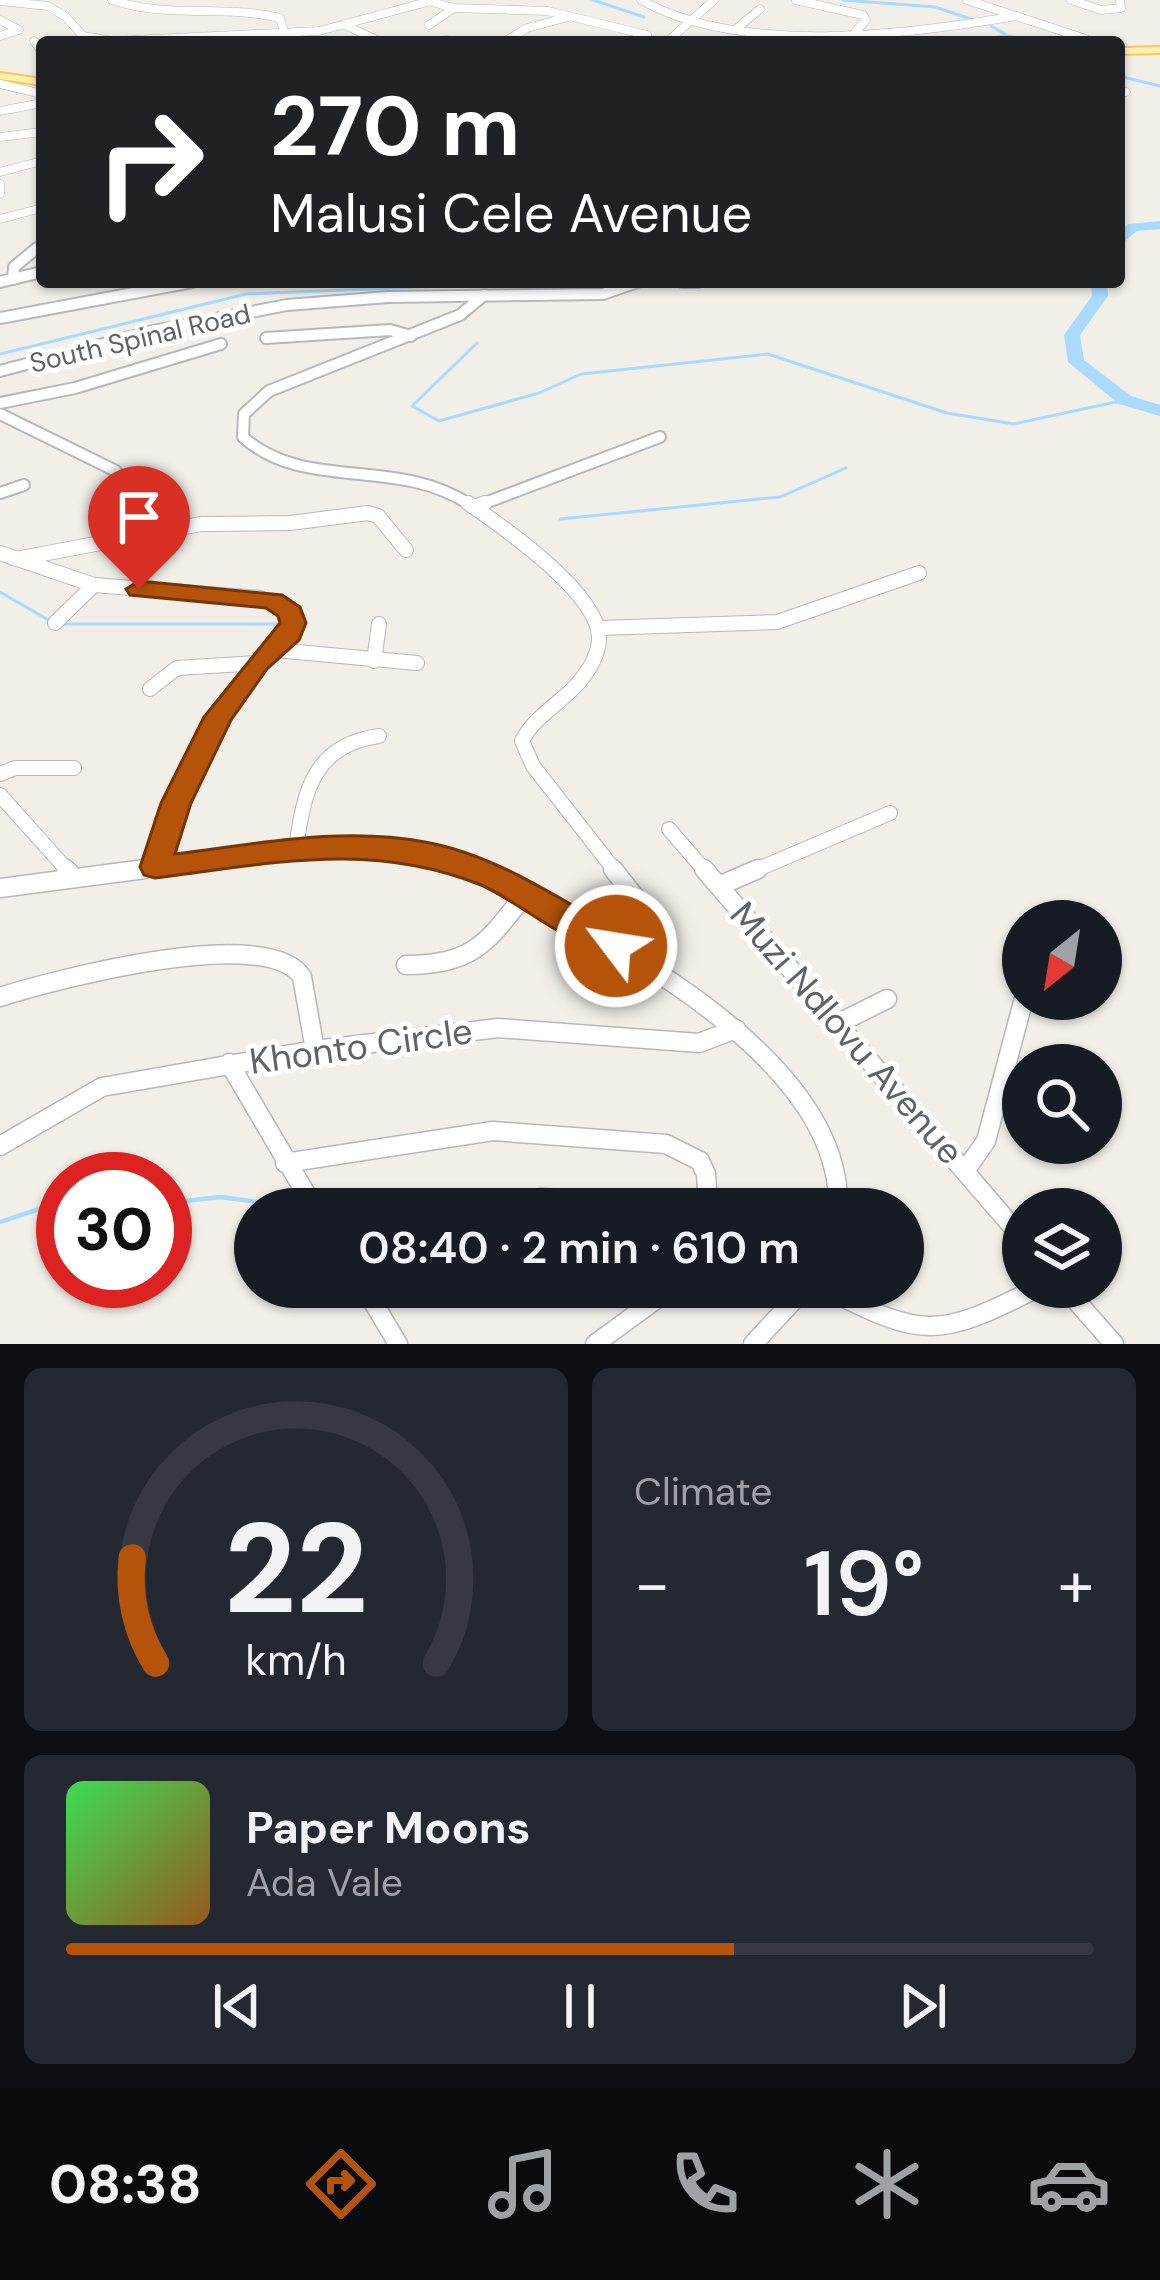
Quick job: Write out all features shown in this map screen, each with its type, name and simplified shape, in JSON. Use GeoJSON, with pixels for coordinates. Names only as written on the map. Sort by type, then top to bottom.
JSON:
{"type":"FeatureCollection","features":[{"type":"Feature","properties":{"kind":"main road"},"geometry":{"type":"LineString","coordinates":[[1125,51],[1160,50]]}},
{"type":"Feature","properties":{"kind":"main road"},"geometry":{"type":"LineString","coordinates":[[0,80],[36,82]]}},
{"type":"Feature","properties":{"kind":"street"},"geometry":{"type":"LineString","coordinates":[[112,0],[133,7],[182,4],[275,15],[283,22],[284,32]]}},
{"type":"Feature","properties":{"kind":"street"},"geometry":{"type":"LineString","coordinates":[[213,36],[238,0]]}},
{"type":"Feature","properties":{"kind":"street"},"geometry":{"type":"LineString","coordinates":[[641,0],[689,22],[736,29],[856,31],[1016,16]]}},
{"type":"Feature","properties":{"kind":"street"},"geometry":{"type":"LineString","coordinates":[[674,36],[714,0]]}},
{"type":"Feature","properties":{"kind":"street"},"geometry":{"type":"LineString","coordinates":[[796,0],[863,15],[866,20],[856,31]]}},
{"type":"Feature","properties":{"kind":"street"},"geometry":{"type":"LineString","coordinates":[[967,0],[1077,36]]}},
{"type":"Feature","properties":{"kind":"street"},"geometry":{"type":"LineString","coordinates":[[1071,0],[1106,10],[1121,8],[1120,0]]}},
{"type":"Feature","properties":{"kind":"street"},"geometry":{"type":"LineString","coordinates":[[151,36],[169,28],[213,36],[345,25],[431,1],[454,8],[568,16],[646,35]]}},
{"type":"Feature","properties":{"kind":"street"},"geometry":{"type":"LineString","coordinates":[[0,2],[47,4],[68,14],[82,36]]}},
{"type":"Feature","properties":{"kind":"street"},"geometry":{"type":"LineString","coordinates":[[169,28],[182,4]]}},
{"type":"Feature","properties":{"kind":"street"},"geometry":{"type":"LineString","coordinates":[[126,16],[133,7]]}},
{"type":"Feature","properties":{"kind":"street"},"geometry":{"type":"LineString","coordinates":[[429,26],[454,8]]}},
{"type":"Feature","properties":{"kind":"street"},"geometry":{"type":"LineString","coordinates":[[485,22],[491,9]]}},
{"type":"Feature","properties":{"kind":"street"},"geometry":{"type":"LineString","coordinates":[[736,29],[757,12],[778,17]]}},
{"type":"Feature","properties":{"kind":"street"},"geometry":{"type":"LineString","coordinates":[[514,36],[568,16]]}},
{"type":"Feature","properties":{"kind":"street"},"geometry":{"type":"LineString","coordinates":[[0,20],[20,30],[0,42]]}},
{"type":"Feature","properties":{"kind":"street"},"geometry":{"type":"LineString","coordinates":[[345,25],[368,36]]}},
{"type":"Feature","properties":{"kind":"street"},"geometry":{"type":"LineString","coordinates":[[0,80],[36,96]]}},
{"type":"Feature","properties":{"kind":"street"},"geometry":{"type":"LineString","coordinates":[[0,111],[36,101]]}},
{"type":"Feature","properties":{"kind":"street"},"geometry":{"type":"LineString","coordinates":[[0,137],[36,133]]}},
{"type":"Feature","properties":{"kind":"street"},"geometry":{"type":"LineString","coordinates":[[0,172],[36,163]]}},
{"type":"Feature","properties":{"kind":"street"},"geometry":{"type":"LineString","coordinates":[[0,184],[0,194]]}},
{"type":"Feature","properties":{"kind":"street"},"geometry":{"type":"LineString","coordinates":[[0,219],[36,210]]}},
{"type":"Feature","properties":{"kind":"street"},"geometry":{"type":"LineString","coordinates":[[14,279],[14,266],[36,249]]}},
{"type":"Feature","properties":{"kind":"street"},"geometry":{"type":"LineString","coordinates":[[0,282],[36,274]]}},
{"type":"Feature","properties":{"kind":"street"},"geometry":{"type":"LineString","coordinates":[[0,318],[45,314],[131,288]]}},
{"type":"Feature","properties":{"kind":"street"},"geometry":{"type":"LineString","coordinates":[[568,296],[596,288]]}},
{"type":"Feature","properties":{"kind":"street","name":"South Spinal Road"},"geometry":{"type":"LineString","coordinates":[[0,371],[248,311],[332,300],[568,296],[625,288]]}},
{"type":"Feature","properties":{"kind":"street"},"geometry":{"type":"LineString","coordinates":[[484,296],[460,315],[269,391],[244,414],[243,437],[270,459],[406,476],[447,489],[583,594],[600,628],[599,650],[586,678],[522,741],[533,766],[638,901],[635,925],[616,946]]}},
{"type":"Feature","properties":{"kind":"street"},"geometry":{"type":"LineString","coordinates":[[266,338],[390,330],[411,336]]}},
{"type":"Feature","properties":{"kind":"street"},"geometry":{"type":"LineString","coordinates":[[0,403],[75,388],[221,344]]}},
{"type":"Feature","properties":{"kind":"street"},"geometry":{"type":"LineString","coordinates":[[0,415],[116,471]]}},
{"type":"Feature","properties":{"kind":"street"},"geometry":{"type":"LineString","coordinates":[[474,507],[660,437]]}},
{"type":"Feature","properties":{"kind":"street"},"geometry":{"type":"LineString","coordinates":[[0,493],[24,485]]}},
{"type":"Feature","properties":{"kind":"street"},"geometry":{"type":"LineString","coordinates":[[16,559],[201,524],[290,523],[368,513],[378,515],[406,550]]}},
{"type":"Feature","properties":{"kind":"street"},"geometry":{"type":"LineString","coordinates":[[0,553],[94,585],[273,601],[291,613],[293,623],[209,733],[176,803],[155,867]]}},
{"type":"Feature","properties":{"kind":"street"},"geometry":{"type":"LineString","coordinates":[[600,628],[777,622],[919,573]]}},
{"type":"Feature","properties":{"kind":"street"},"geometry":{"type":"LineString","coordinates":[[55,623],[94,585]]}},
{"type":"Feature","properties":{"kind":"street"},"geometry":{"type":"LineString","coordinates":[[374,662],[379,624]]}},
{"type":"Feature","properties":{"kind":"street"},"geometry":{"type":"LineString","coordinates":[[274,650],[416,663]]}},
{"type":"Feature","properties":{"kind":"street"},"geometry":{"type":"LineString","coordinates":[[150,689],[177,668],[258,663]]}},
{"type":"Feature","properties":{"kind":"street"},"geometry":{"type":"LineString","coordinates":[[296,848],[299,819],[329,755],[340,745],[380,736]]}},
{"type":"Feature","properties":{"kind":"street"},"geometry":{"type":"LineString","coordinates":[[0,774],[15,768],[74,768]]}},
{"type":"Feature","properties":{"kind":"street"},"geometry":{"type":"LineString","coordinates":[[0,795],[74,878]]}},
{"type":"Feature","properties":{"kind":"street"},"geometry":{"type":"LineString","coordinates":[[721,885],[890,813]]}},
{"type":"Feature","properties":{"kind":"street","name":"Muzi Ndlovu Avenue"},"geometry":{"type":"LineString","coordinates":[[668,829],[1002,1214]]}},
{"type":"Feature","properties":{"kind":"street"},"geometry":{"type":"LineString","coordinates":[[0,888],[296,848],[364,845],[425,853],[477,869],[526,892],[616,946],[736,1029],[808,1103],[829,1145],[838,1188]]}},
{"type":"Feature","properties":{"kind":"street"},"geometry":{"type":"LineString","coordinates":[[406,965],[450,966],[465,961],[480,951],[526,892]]}},
{"type":"Feature","properties":{"kind":"street"},"geometry":{"type":"LineString","coordinates":[[0,997],[74,974],[239,953],[275,957],[296,968],[306,988],[315,1050]]}},
{"type":"Feature","properties":{"kind":"street"},"geometry":{"type":"LineString","coordinates":[[838,1023],[887,999]]}},
{"type":"Feature","properties":{"kind":"street"},"geometry":{"type":"LineString","coordinates":[[965,1171],[986,1141],[1019,1020]]}},
{"type":"Feature","properties":{"kind":"street","name":"Khonto Circle"},"geometry":{"type":"LineString","coordinates":[[0,1146],[102,1087],[315,1050],[497,1028],[699,1042],[736,1029]]}},
{"type":"Feature","properties":{"kind":"street"},"geometry":{"type":"LineString","coordinates":[[229,1064],[301,1188]]}},
{"type":"Feature","properties":{"kind":"street"},"geometry":{"type":"LineString","coordinates":[[285,1163],[493,1131],[666,1144],[700,1161],[704,1188]]}},
{"type":"Feature","properties":{"kind":"street"},"geometry":{"type":"LineString","coordinates":[[855,1308],[913,1338],[940,1340],[1002,1307]]}},
{"type":"Feature","properties":{"kind":"street"},"geometry":{"type":"LineString","coordinates":[[377,1308],[398,1344]]}},
{"type":"Feature","properties":{"kind":"street"},"geometry":{"type":"LineString","coordinates":[[595,1344],[644,1308]]}},
{"type":"Feature","properties":{"kind":"street"},"geometry":{"type":"LineString","coordinates":[[753,1344],[786,1308]]}},
{"type":"Feature","properties":{"kind":"street"},"geometry":{"type":"LineString","coordinates":[[1082,1308],[1114,1344]]}},
{"type":"Feature","properties":{"kind":"waterway"},"geometry":{"type":"LineString","coordinates":[[593,0],[644,17]]}},
{"type":"Feature","properties":{"kind":"waterway"},"geometry":{"type":"LineString","coordinates":[[843,0],[935,7],[971,19]]}},
{"type":"Feature","properties":{"kind":"waterway"},"geometry":{"type":"LineString","coordinates":[[991,26],[1005,34]]}},
{"type":"Feature","properties":{"kind":"waterway"},"geometry":{"type":"LineString","coordinates":[[1125,77],[1160,86]]}},
{"type":"Feature","properties":{"kind":"waterway"},"geometry":{"type":"LineString","coordinates":[[1125,236],[1133,227],[1160,225]]}},
{"type":"Feature","properties":{"kind":"waterway"},"geometry":{"type":"LineString","coordinates":[[0,354],[246,294],[393,288]]}},
{"type":"Feature","properties":{"kind":"waterway"},"geometry":{"type":"LineString","coordinates":[[1099,288],[1100,296],[1072,335],[1076,362],[1125,400],[1160,411]]}},
{"type":"Feature","properties":{"kind":"waterway"},"geometry":{"type":"LineString","coordinates":[[477,343],[412,406],[439,421],[539,393],[581,374],[768,354],[947,413],[1014,424],[1125,400]]}},
{"type":"Feature","properties":{"kind":"waterway"},"geometry":{"type":"LineString","coordinates":[[560,519],[780,497],[846,468]]}},
{"type":"Feature","properties":{"kind":"waterway"},"geometry":{"type":"LineString","coordinates":[[0,592],[52,622]]}},
{"type":"Feature","properties":{"kind":"waterway"},"geometry":{"type":"LineString","coordinates":[[62,624],[286,624]]}},
{"type":"Feature","properties":{"kind":"waterway"},"geometry":{"type":"LineString","coordinates":[[192,1200],[234,1199]]}},
{"type":"Feature","properties":{"kind":"waterway"},"geometry":{"type":"LineString","coordinates":[[0,1222],[36,1210]]}},
{"type":"Feature","properties":{"kind":"route"},"geometry":{"type":"LineString","coordinates":[[139,589],[260,598],[285,607],[293,623],[290,634],[258,663],[218,717],[176,803],[155,867],[328,846],[425,853],[526,892],[616,946]]}}]}
